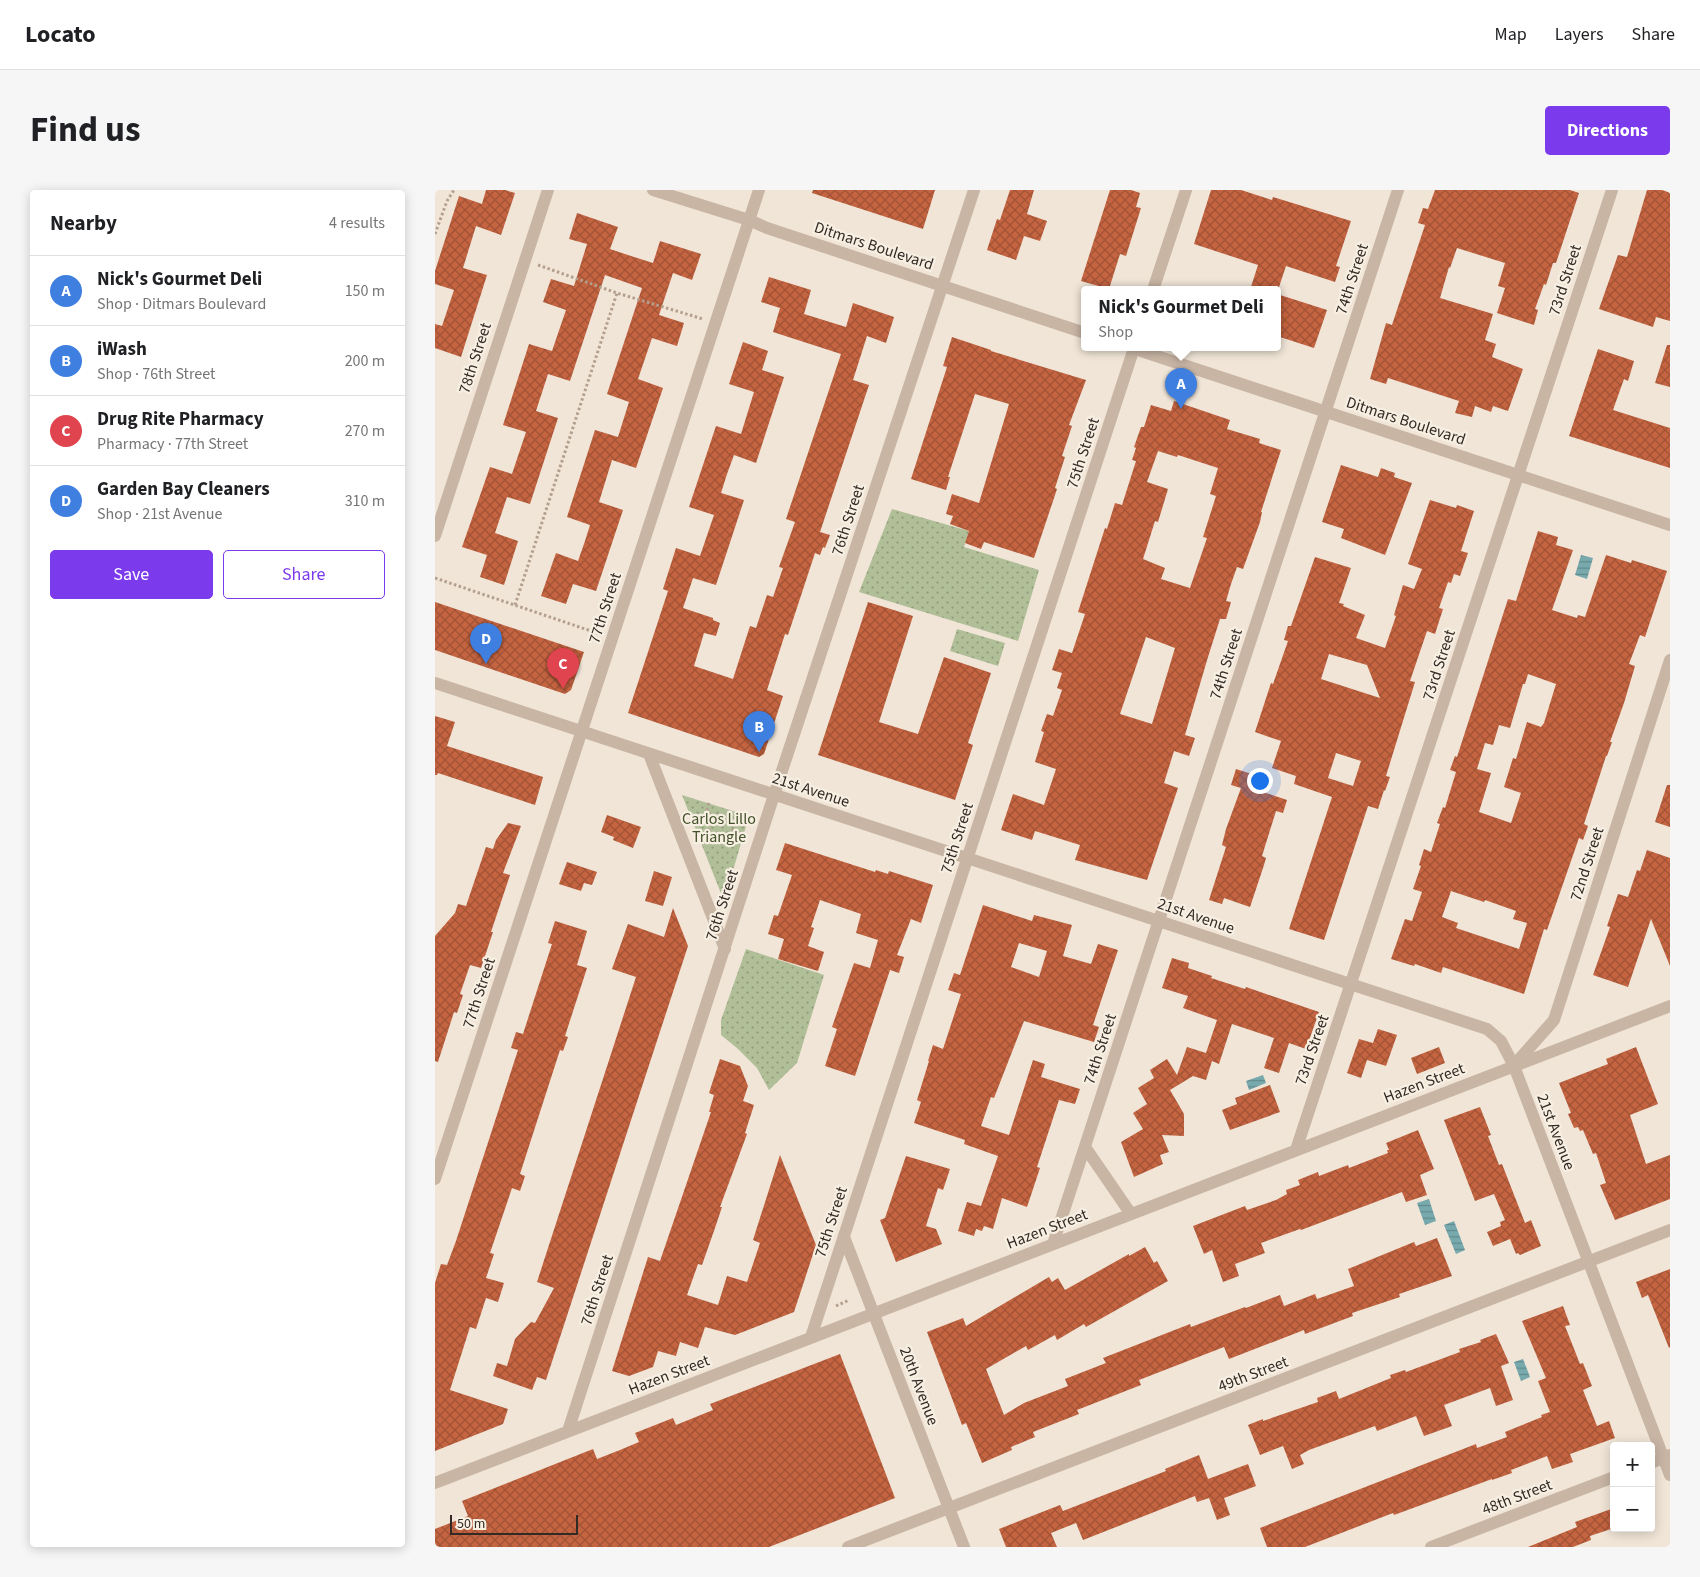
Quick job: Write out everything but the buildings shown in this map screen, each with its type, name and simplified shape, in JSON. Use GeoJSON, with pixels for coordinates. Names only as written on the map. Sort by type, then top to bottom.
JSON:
{"type":"FeatureCollection","features":[{"type":"Feature","properties":{"kind":"street","name":"78th Street"},"geometry":{"type":"LineString","coordinates":[[435,536],[547,190]]}},
{"type":"Feature","properties":{"kind":"street","name":"Ditmars Boulevard"},"geometry":{"type":"LineString","coordinates":[[653,190],[749,220],[767,228],[1081,332]]}},
{"type":"Feature","properties":{"kind":"street","name":"77th Street"},"geometry":{"type":"LineString","coordinates":[[435,1178],[759,190]]}},
{"type":"Feature","properties":{"kind":"street","name":"76th Street"},"geometry":{"type":"LineString","coordinates":[[568,1432],[774,795],[974,190]]}},
{"type":"Feature","properties":{"kind":"street"},"geometry":{"type":"LineString","coordinates":[[1154,286],[1186,190]]}},
{"type":"Feature","properties":{"kind":"street","name":"74th Street"},"geometry":{"type":"LineString","coordinates":[[1053,1244],[1398,190]]}},
{"type":"Feature","properties":{"kind":"street","name":"73rd Street"},"geometry":{"type":"LineString","coordinates":[[1297,1150],[1612,190]]}},
{"type":"Feature","properties":{"kind":"street","name":"75th Street"},"geometry":{"type":"LineString","coordinates":[[811,1337],[1132,351]]}},
{"type":"Feature","properties":{"kind":"street","name":"Ditmars Boulevard"},"geometry":{"type":"LineString","coordinates":[[1142,351],[1670,525]]}},
{"type":"Feature","properties":{"kind":"street","name":"72nd Street"},"geometry":{"type":"LineString","coordinates":[[1514,1066],[1554,1020],[1670,660]]}},
{"type":"Feature","properties":{"kind":"street","name":"21st Avenue"},"geometry":{"type":"LineString","coordinates":[[435,683],[1351,986],[1487,1029],[1501,1041],[1514,1066],[1662,1459],[1670,1475]]}},
{"type":"Feature","properties":{"kind":"street"},"geometry":{"type":"LineString","coordinates":[[649,754],[725,949]]}},
{"type":"Feature","properties":{"kind":"street","name":"Hazen Street"},"geometry":{"type":"LineString","coordinates":[[435,1483],[1670,1006]]}},
{"type":"Feature","properties":{"kind":"street"},"geometry":{"type":"LineString","coordinates":[[1085,1148],[1131,1214]]}},
{"type":"Feature","properties":{"kind":"street","name":"49th Street"},"geometry":{"type":"LineString","coordinates":[[848,1547],[1670,1230]]}},
{"type":"Feature","properties":{"kind":"street","name":"20th Avenue"},"geometry":{"type":"LineString","coordinates":[[844,1237],[964,1547]]}},
{"type":"Feature","properties":{"kind":"street","name":"48th Street"},"geometry":{"type":"LineString","coordinates":[[1431,1547],[1610,1479]]}},
{"type":"Feature","properties":{"kind":"path"},"geometry":{"type":"LineString","coordinates":[[435,234],[447,201],[454,190]]}},
{"type":"Feature","properties":{"kind":"path"},"geometry":{"type":"LineString","coordinates":[[524,260],[716,323]]}},
{"type":"Feature","properties":{"kind":"path"},"geometry":{"type":"LineString","coordinates":[[515,605],[617,292]]}},
{"type":"Feature","properties":{"kind":"path"},"geometry":{"type":"LineString","coordinates":[[435,578],[612,638]]}},
{"type":"Feature","properties":{"kind":"path"},"geometry":{"type":"LineString","coordinates":[[709,803],[707,810],[715,821]]}},
{"type":"Feature","properties":{"kind":"path"},"geometry":{"type":"LineString","coordinates":[[724,820],[733,828],[732,836],[726,842],[718,843],[710,835],[709,828],[715,821],[724,820]]}},
{"type":"Feature","properties":{"kind":"path"},"geometry":{"type":"LineString","coordinates":[[834,1306],[849,1300]]}},
{"type":"Feature","properties":{"kind":"path"},"geometry":{"type":"LineString","coordinates":[[844,1302],[845,1308]]}},
{"type":"Feature","properties":{"kind":"green space"},"geometry":{"type":"Polygon","coordinates":[[[892,509],[969,531],[964,547],[1039,570],[1018,641],[859,592],[892,509]]]}},
{"type":"Feature","properties":{"kind":"green space"},"geometry":{"type":"Polygon","coordinates":[[[957,629],[1005,643],[998,666],[950,651],[957,629]]]}},
{"type":"Feature","properties":{"kind":"green space","name":"Carlos Lillo Triangle"},"geometry":{"type":"Polygon","coordinates":[[[682,795],[749,816],[724,901],[682,795]]]}},
{"type":"Feature","properties":{"kind":"green space"},"geometry":{"type":"Polygon","coordinates":[[[746,949],[824,975],[797,1063],[769,1090],[757,1068],[721,1035],[721,1020],[746,949]]]}},
{"type":"Feature","properties":{"kind":"water"},"geometry":{"type":"Polygon","coordinates":[[[1581,555],[1593,558],[1587,579],[1575,575],[1581,555]]]}},
{"type":"Feature","properties":{"kind":"water"},"geometry":{"type":"Polygon","coordinates":[[[1263,1075],[1266,1083],[1249,1090],[1246,1081],[1263,1075]]]}},
{"type":"Feature","properties":{"kind":"water"},"geometry":{"type":"Polygon","coordinates":[[[1429,1199],[1436,1221],[1425,1225],[1417,1203],[1429,1199]]]}},
{"type":"Feature","properties":{"kind":"water"},"geometry":{"type":"Polygon","coordinates":[[[1454,1221],[1465,1250],[1456,1254],[1444,1225],[1454,1221]]]}},
{"type":"Feature","properties":{"kind":"water"},"geometry":{"type":"Polygon","coordinates":[[[1523,1359],[1530,1377],[1521,1381],[1514,1362],[1523,1359]]]}},
{"type":"Feature","properties":{"kind":"place","name":"Nick's Gourmet Deli"},"geometry":{"type":"Point","coordinates":[1181,409]}},
{"type":"Feature","properties":{"kind":"place","name":"Garden Bay Cleaners"},"geometry":{"type":"Point","coordinates":[486,664]}},
{"type":"Feature","properties":{"kind":"place","name":"Drug Rite Pharmacy"},"geometry":{"type":"Point","coordinates":[563,689]}},
{"type":"Feature","properties":{"kind":"place","name":"iWash"},"geometry":{"type":"Point","coordinates":[759,752]}}]}
